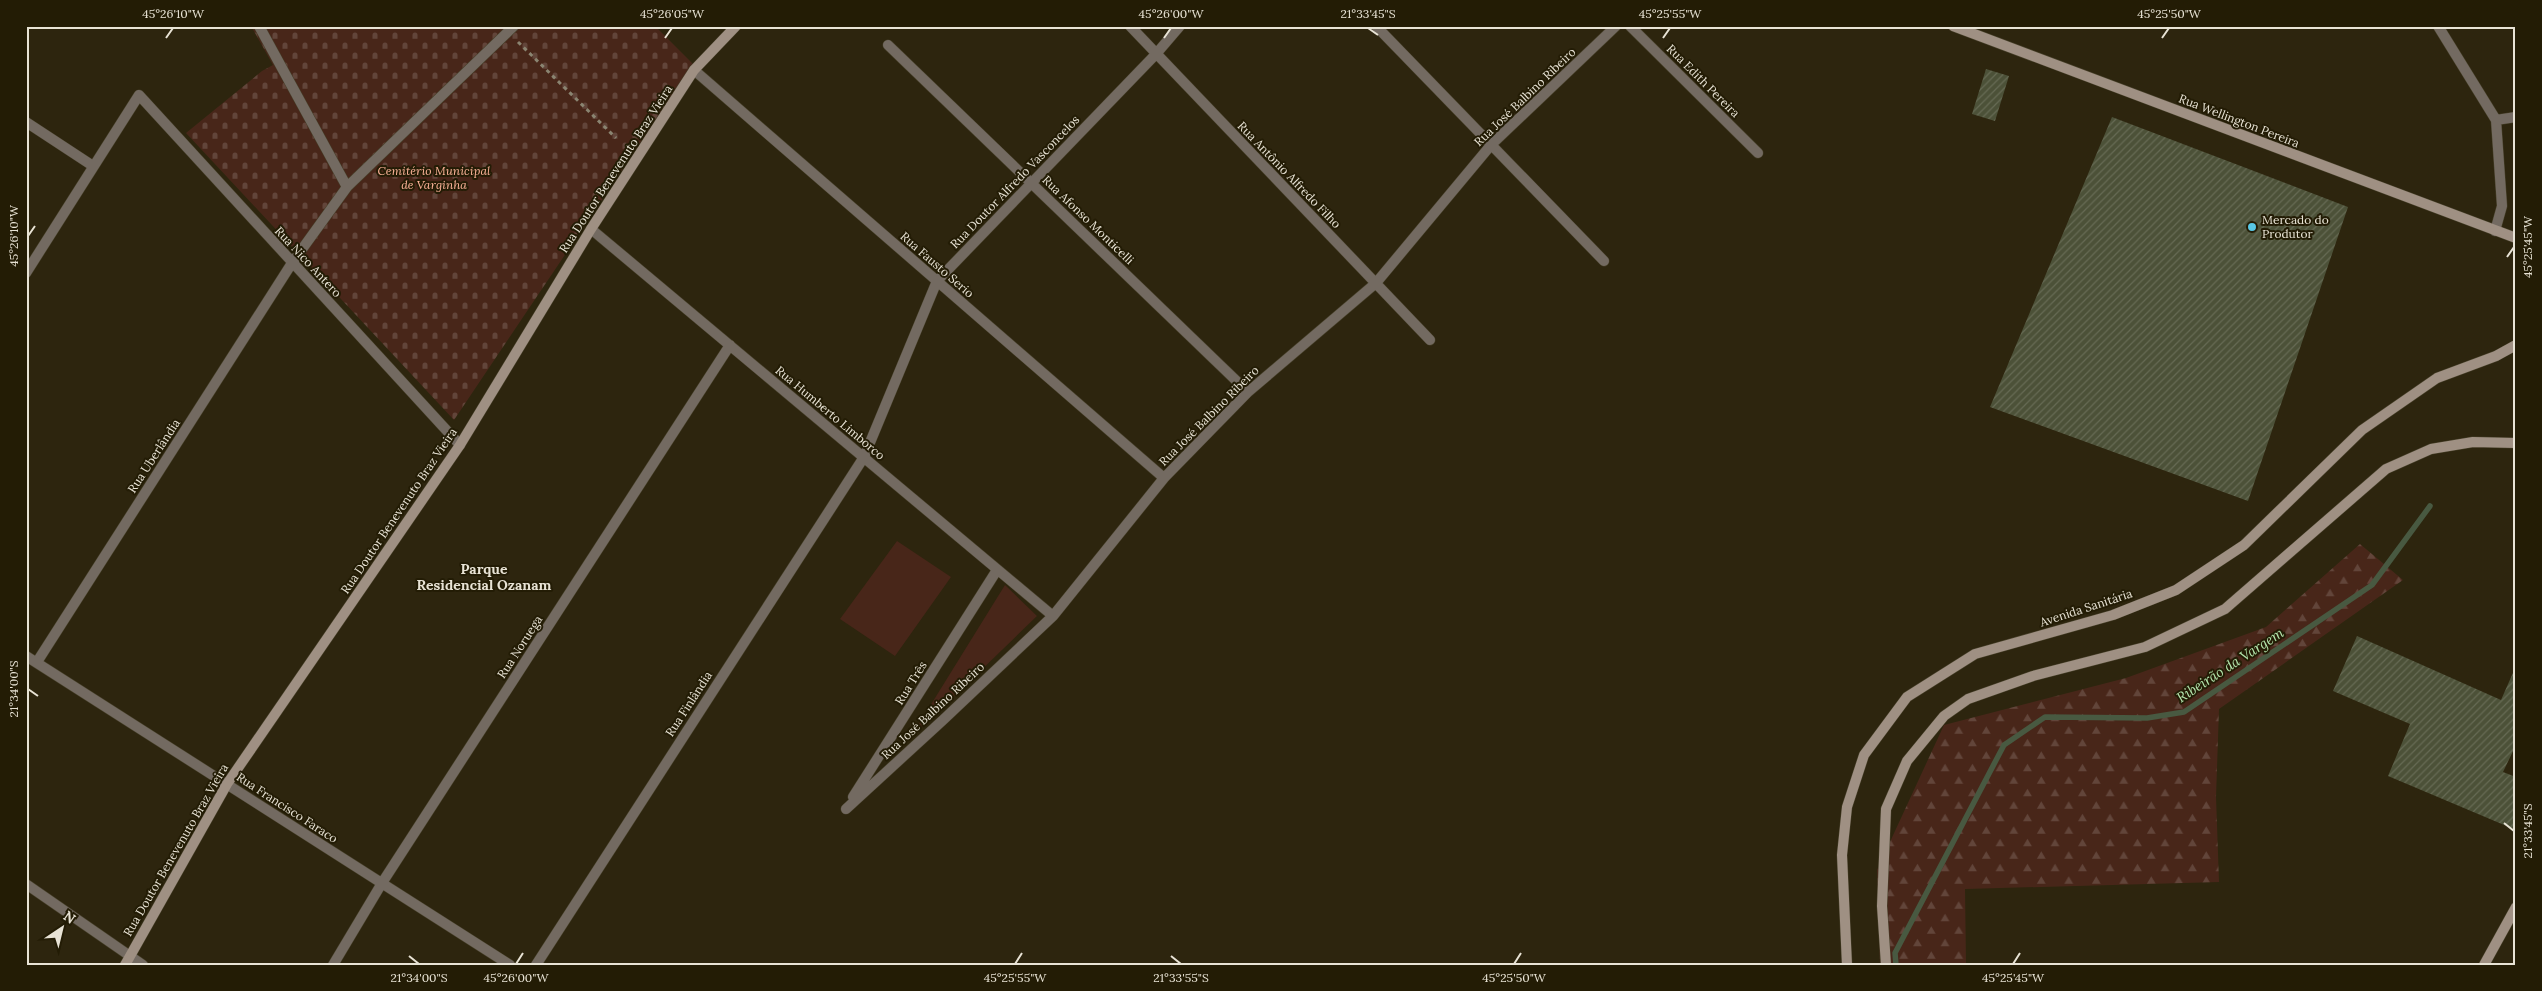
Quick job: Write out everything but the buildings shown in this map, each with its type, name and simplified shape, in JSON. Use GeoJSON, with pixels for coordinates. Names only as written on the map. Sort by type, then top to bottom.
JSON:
{"type":"FeatureCollection","features":[{"type":"Feature","properties":{"kind":"street"},"geometry":{"type":"LineString","coordinates":[[259,26],[347,186]]}},
{"type":"Feature","properties":{"kind":"street","name":"Rua Doutor Benevenuto Braz Vieira"},"geometry":{"type":"LineString","coordinates":[[127,960],[227,784],[460,445],[591,229],[694,70],[736,26]]}},
{"type":"Feature","properties":{"kind":"street","name":"Rua Antônio Alfredo Filho"},"geometry":{"type":"LineString","coordinates":[[1130,26],[1430,340]]}},
{"type":"Feature","properties":{"kind":"street","name":"Rua Doutor Alfredo Vasconcelos"},"geometry":{"type":"LineString","coordinates":[[864,457],[936,281],[1032,184],[1156,54],[1180,26]]}},
{"type":"Feature","properties":{"kind":"street"},"geometry":{"type":"LineString","coordinates":[[1376,26],[1604,261]]}},
{"type":"Feature","properties":{"kind":"street","name":"Rua José Balbino Ribeiro"},"geometry":{"type":"LineString","coordinates":[[846,809],[1053,616],[1164,478],[1248,392],[1376,284],[1491,145],[1616,26]]}},
{"type":"Feature","properties":{"kind":"street","name":"Rua Edith Pereira"},"geometry":{"type":"LineString","coordinates":[[1630,26],[1758,154]]}},
{"type":"Feature","properties":{"kind":"street","name":"Rua Wellington Pereira"},"geometry":{"type":"LineString","coordinates":[[1953,26],[2516,238]]}},
{"type":"Feature","properties":{"kind":"street"},"geometry":{"type":"LineString","coordinates":[[2438,26],[2496,120],[2502,206],[2495,231]]}},
{"type":"Feature","properties":{"kind":"street","name":"Rua Uberlândia"},"geometry":{"type":"LineString","coordinates":[[37,662],[292,263],[347,186],[508,28]]}},
{"type":"Feature","properties":{"kind":"street","name":"Rua Afonso Monticelli"},"geometry":{"type":"LineString","coordinates":[[888,45],[1248,392]]}},
{"type":"Feature","properties":{"kind":"street","name":"Rua Fausto Serio"},"geometry":{"type":"LineString","coordinates":[[694,70],[1164,478]]}},
{"type":"Feature","properties":{"kind":"street","name":"Rua Nico Antero"},"geometry":{"type":"LineString","coordinates":[[93,166],[139,95],[460,445]]}},
{"type":"Feature","properties":{"kind":"street"},"geometry":{"type":"LineString","coordinates":[[2496,120],[2516,117]]}},
{"type":"Feature","properties":{"kind":"street"},"geometry":{"type":"LineString","coordinates":[[26,122],[93,166],[26,273]]}},
{"type":"Feature","properties":{"kind":"street","name":"Rua Humberto Limborco"},"geometry":{"type":"LineString","coordinates":[[591,229],[1053,616]]}},
{"type":"Feature","properties":{"kind":"street","name":"Rua Noruega"},"geometry":{"type":"LineString","coordinates":[[333,965],[382,883],[730,345]]}},
{"type":"Feature","properties":{"kind":"street","name":"Avenida Sanitária"},"geometry":{"type":"LineString","coordinates":[[1847,965],[1842,855],[1847,807],[1864,755],[1907,696],[1975,654],[2113,615],[2176,590],[2244,545],[2362,430],[2437,378],[2496,356],[2516,345]]}},
{"type":"Feature","properties":{"kind":"street"},"geometry":{"type":"LineString","coordinates":[[1886,965],[1882,906],[1886,809],[1907,761],[1944,716],[1968,699],[2033,676],[2145,647],[2225,609],[2386,470],[2431,449],[2474,442],[2516,443]]}},
{"type":"Feature","properties":{"kind":"street","name":"Rua Finlândia"},"geometry":{"type":"LineString","coordinates":[[536,965],[864,457]]}},
{"type":"Feature","properties":{"kind":"street","name":"Rua Três"},"geometry":{"type":"LineString","coordinates":[[846,809],[997,570]]}},
{"type":"Feature","properties":{"kind":"street","name":"Rua Francisco Faraco"},"geometry":{"type":"LineString","coordinates":[[26,656],[510,965]]}},
{"type":"Feature","properties":{"kind":"street"},"geometry":{"type":"LineString","coordinates":[[26,884],[127,960],[143,965]]}},
{"type":"Feature","properties":{"kind":"street"},"geometry":{"type":"LineString","coordinates":[[2484,965],[2516,907]]}},
{"type":"Feature","properties":{"kind":"path"},"geometry":{"type":"LineString","coordinates":[[508,28],[616,138]]}},
{"type":"Feature","properties":{"kind":"green space","name":"Cemitério Municipal de Varginha"},"geometry":{"type":"Polygon","coordinates":[[[251,26],[655,26],[693,64],[454,420],[186,133],[262,71],[273,65],[251,26]]]}},
{"type":"Feature","properties":{"kind":"green space"},"geometry":{"type":"Polygon","coordinates":[[[897,541],[951,577],[895,656],[840,619],[897,541]]]}},
{"type":"Feature","properties":{"kind":"green space"},"geometry":{"type":"Polygon","coordinates":[[[2360,544],[2403,580],[2219,709],[2216,797],[2219,882],[1965,889],[1966,965],[1880,965],[1877,870],[1944,725],[2126,678],[2266,627],[2360,544]]]}},
{"type":"Feature","properties":{"kind":"green space"},"geometry":{"type":"Polygon","coordinates":[[[1005,585],[1037,616],[909,740],[1005,585]]]}},
{"type":"Feature","properties":{"kind":"waterway","name":"Ribeirão da Vargem"},"geometry":{"type":"LineString","coordinates":[[1896,965],[1895,953],[2004,745],[2045,717],[2147,718],[2184,712],[2372,585],[2430,506]]}},
{"type":"Feature","properties":{"kind":"place","name":"Mercado do Produtor"},"geometry":{"type":"Point","coordinates":[2252,227]}},
{"type":"Feature","properties":{"kind":"district","name":"Parque Residencial Ozanam"},"geometry":{"type":"Point","coordinates":[484,578]}}]}
